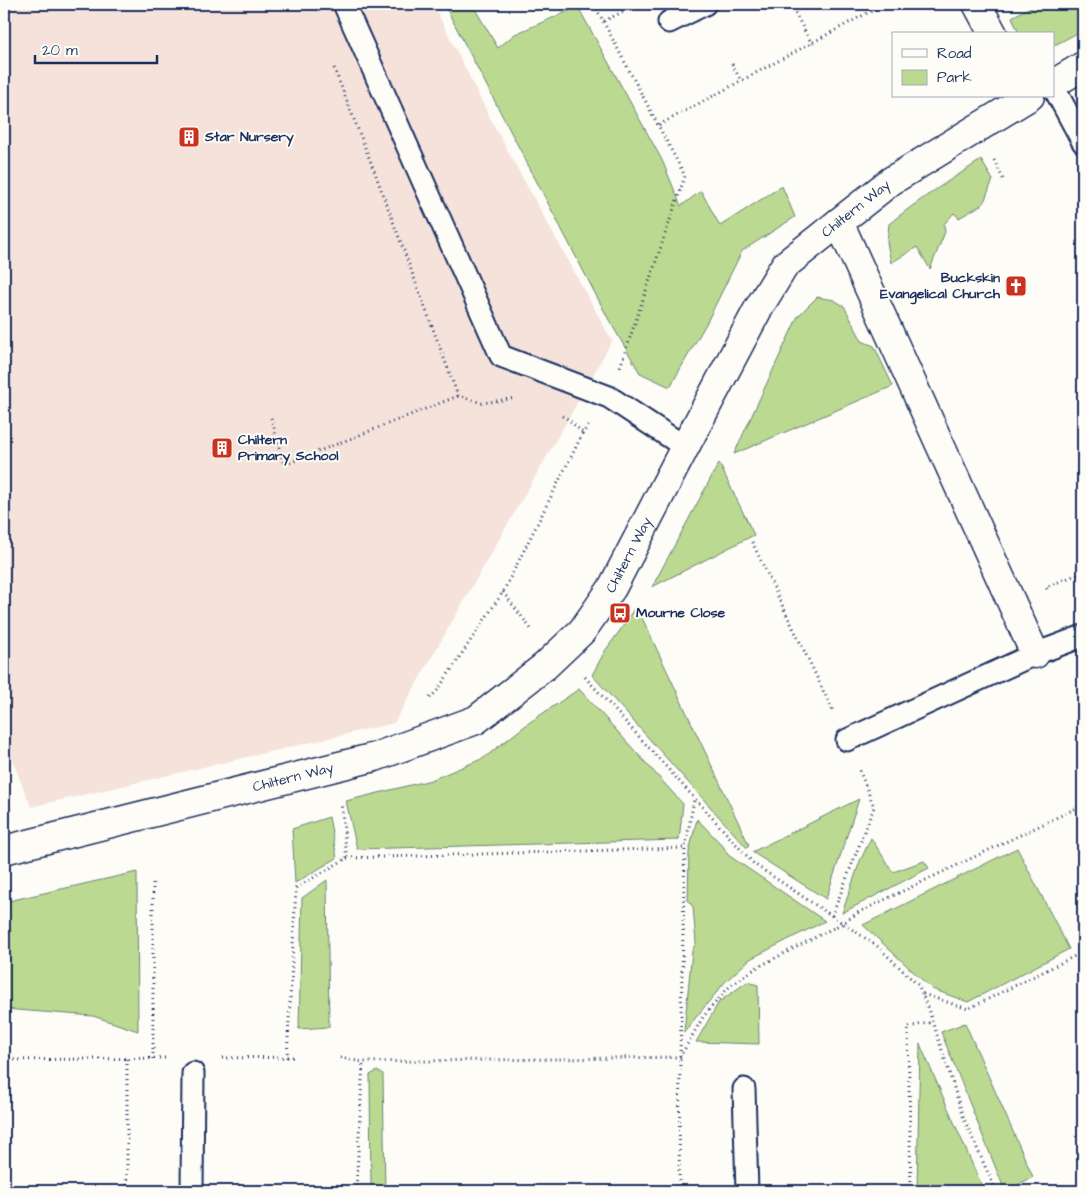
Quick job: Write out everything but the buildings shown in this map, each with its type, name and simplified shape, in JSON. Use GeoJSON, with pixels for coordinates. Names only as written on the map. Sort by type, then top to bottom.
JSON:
{"type":"FeatureCollection","features":[{"type":"Feature","properties":{"kind":"street"},"geometry":{"type":"LineString","coordinates":[[977,4],[992,32]]}},
{"type":"Feature","properties":{"kind":"street"},"geometry":{"type":"LineString","coordinates":[[1054,84],[1083,66]]}},
{"type":"Feature","properties":{"kind":"street","name":"Chiltern Way"},"geometry":{"type":"LineString","coordinates":[[4,850],[375,757],[476,720],[544,666],[582,631],[612,588],[758,310],[785,264],[891,181],[1026,98]]}},
{"type":"Feature","properties":{"kind":"street"},"geometry":{"type":"LineString","coordinates":[[839,222],[1042,651]]}},
{"type":"Feature","properties":{"kind":"lane"},"geometry":{"type":"LineString","coordinates":[[344,4],[501,356],[609,397],[685,447]]}},
{"type":"Feature","properties":{"kind":"lane"},"geometry":{"type":"LineString","coordinates":[[669,22],[705,4]]}},
{"type":"Feature","properties":{"kind":"lane"},"geometry":{"type":"LineString","coordinates":[[1054,87],[1083,142]]}},
{"type":"Feature","properties":{"kind":"lane"},"geometry":{"type":"LineString","coordinates":[[847,740],[1042,651],[1083,636]]}},
{"type":"Feature","properties":{"kind":"lane"},"geometry":{"type":"LineString","coordinates":[[192,1191],[193,1073]]}},
{"type":"Feature","properties":{"kind":"lane"},"geometry":{"type":"LineString","coordinates":[[744,1089],[747,1191]]}},
{"type":"Feature","properties":{"kind":"path"},"geometry":{"type":"LineString","coordinates":[[437,691],[503,592],[583,433],[609,397],[685,176],[594,4]]}},
{"type":"Feature","properties":{"kind":"path"},"geometry":{"type":"LineString","coordinates":[[604,21],[639,4]]}},
{"type":"Feature","properties":{"kind":"path"},"geometry":{"type":"LineString","coordinates":[[790,4],[812,44]]}},
{"type":"Feature","properties":{"kind":"path"},"geometry":{"type":"LineString","coordinates":[[659,125],[884,4]]}},
{"type":"Feature","properties":{"kind":"path"},"geometry":{"type":"LineString","coordinates":[[732,64],[741,81]]}},
{"type":"Feature","properties":{"kind":"path"},"geometry":{"type":"LineString","coordinates":[[271,418],[284,465],[458,396]]}},
{"type":"Feature","properties":{"kind":"path"},"geometry":{"type":"LineString","coordinates":[[568,419],[583,433]]}},
{"type":"Feature","properties":{"kind":"path"},"geometry":{"type":"LineString","coordinates":[[752,542],[847,740],[874,807],[832,916]]}},
{"type":"Feature","properties":{"kind":"path"},"geometry":{"type":"LineString","coordinates":[[1042,651],[1046,587],[1083,572]]}},
{"type":"Feature","properties":{"kind":"path"},"geometry":{"type":"LineString","coordinates":[[503,592],[534,632]]}},
{"type":"Feature","properties":{"kind":"path"},"geometry":{"type":"LineString","coordinates":[[584,676],[694,800],[754,864],[877,946],[919,986],[933,1022],[964,1119],[996,1191]]}},
{"type":"Feature","properties":{"kind":"path"},"geometry":{"type":"LineString","coordinates":[[679,1191],[685,848],[694,800]]}},
{"type":"Feature","properties":{"kind":"path"},"geometry":{"type":"LineString","coordinates":[[341,801],[347,858]]}},
{"type":"Feature","properties":{"kind":"path"},"geometry":{"type":"LineString","coordinates":[[680,1057],[703,1017],[730,986],[756,968],[843,923],[859,912],[1083,805]]}},
{"type":"Feature","properties":{"kind":"path"},"geometry":{"type":"LineString","coordinates":[[286,1058],[296,888],[347,858],[685,848]]}},
{"type":"Feature","properties":{"kind":"path"},"geometry":{"type":"LineString","coordinates":[[152,1059],[153,883]]}},
{"type":"Feature","properties":{"kind":"path"},"geometry":{"type":"LineString","coordinates":[[923,994],[968,1009],[1083,952]]}},
{"type":"Feature","properties":{"kind":"path"},"geometry":{"type":"LineString","coordinates":[[911,1191],[908,1027],[933,1022]]}},
{"type":"Feature","properties":{"kind":"path"},"geometry":{"type":"LineString","coordinates":[[221,1058],[296,1057]]}},
{"type":"Feature","properties":{"kind":"path"},"geometry":{"type":"LineString","coordinates":[[340,1058],[363,1062],[680,1057]]}},
{"type":"Feature","properties":{"kind":"path"},"geometry":{"type":"LineString","coordinates":[[4,1060],[169,1058]]}},
{"type":"Feature","properties":{"kind":"path"},"geometry":{"type":"LineString","coordinates":[[126,1059],[127,1191]]}},
{"type":"Feature","properties":{"kind":"path"},"geometry":{"type":"LineString","coordinates":[[356,1191],[363,1062]]}},
{"type":"Feature","properties":{"kind":"shaded area","name":"Chiltern Primary School"},"geometry":{"type":"Polygon","coordinates":[[[4,4],[433,4],[492,122],[612,341],[394,723],[31,807],[4,740],[4,4]]]}},
{"type":"Feature","properties":{"kind":"green space"},"geometry":{"type":"Polygon","coordinates":[[[444,4],[472,4],[498,48],[515,34],[578,7],[662,160],[681,206],[701,191],[720,226],[782,186],[795,217],[742,251],[707,322],[670,387],[640,373],[609,320],[444,4]]]}},
{"type":"Feature","properties":{"kind":"green space"},"geometry":{"type":"Polygon","coordinates":[[[1036,4],[1083,4],[1083,30],[1054,45],[1054,32],[1018,32],[1012,17],[1036,4]]]}},
{"type":"Feature","properties":{"kind":"green space"},"geometry":{"type":"Polygon","coordinates":[[[981,160],[993,180],[983,204],[959,218],[954,213],[944,224],[945,232],[930,269],[917,247],[891,263],[887,242],[889,224],[923,198],[981,160]]]}},
{"type":"Feature","properties":{"kind":"green space"},"geometry":{"type":"Polygon","coordinates":[[[817,297],[834,300],[844,306],[862,341],[874,346],[893,386],[734,454],[798,316],[817,297]]]}},
{"type":"Feature","properties":{"kind":"green space"},"geometry":{"type":"Polygon","coordinates":[[[719,463],[754,535],[652,587],[719,463]]]}},
{"type":"Feature","properties":{"kind":"green space"},"geometry":{"type":"Polygon","coordinates":[[[635,607],[643,620],[749,845],[747,848],[592,675],[605,651],[635,607]]]}},
{"type":"Feature","properties":{"kind":"green space"},"geometry":{"type":"Polygon","coordinates":[[[579,689],[683,804],[679,840],[357,849],[346,801],[431,780],[484,758],[530,722],[579,689]]]}},
{"type":"Feature","properties":{"kind":"green space"},"geometry":{"type":"Polygon","coordinates":[[[859,799],[826,899],[752,852],[859,799]]]}},
{"type":"Feature","properties":{"kind":"green space"},"geometry":{"type":"Polygon","coordinates":[[[329,817],[337,858],[295,883],[292,829],[329,817]]]}},
{"type":"Feature","properties":{"kind":"green space"},"geometry":{"type":"Polygon","coordinates":[[[697,819],[723,846],[728,855],[825,921],[750,959],[725,982],[684,1032],[692,951],[696,943],[693,907],[688,900],[689,852],[697,819]]]}},
{"type":"Feature","properties":{"kind":"green space"},"geometry":{"type":"Polygon","coordinates":[[[871,838],[893,872],[924,861],[929,868],[842,913],[860,861],[871,838]]]}},
{"type":"Feature","properties":{"kind":"green space"},"geometry":{"type":"Polygon","coordinates":[[[1017,848],[1069,949],[968,1002],[932,989],[863,925],[1017,848]]]}},
{"type":"Feature","properties":{"kind":"green space"},"geometry":{"type":"Polygon","coordinates":[[[137,872],[138,1031],[93,1016],[4,1009],[4,902],[137,872]]]}},
{"type":"Feature","properties":{"kind":"green space"},"geometry":{"type":"Polygon","coordinates":[[[327,880],[329,1027],[299,1029],[302,898],[327,880]]]}},
{"type":"Feature","properties":{"kind":"green space"},"geometry":{"type":"Polygon","coordinates":[[[747,982],[758,985],[759,1044],[696,1042],[719,1002],[747,982]]]}},
{"type":"Feature","properties":{"kind":"green space"},"geometry":{"type":"Polygon","coordinates":[[[965,1023],[1033,1177],[1005,1191],[941,1032],[965,1023]]]}},
{"type":"Feature","properties":{"kind":"green space"},"geometry":{"type":"Polygon","coordinates":[[[920,1044],[984,1191],[917,1191],[920,1044]]]}},
{"type":"Feature","properties":{"kind":"green space"},"geometry":{"type":"Polygon","coordinates":[[[377,1071],[383,1074],[385,1191],[371,1191],[370,1075],[377,1071]]]}},
{"type":"Feature","properties":{"kind":"place","name":"Star Nursery"},"geometry":{"type":"Point","coordinates":[189,137]}},
{"type":"Feature","properties":{"kind":"place","name":"Buckskin Evangelical Church"},"geometry":{"type":"Point","coordinates":[1016,286]}},
{"type":"Feature","properties":{"kind":"place","name":"Chiltern Primary School"},"geometry":{"type":"Point","coordinates":[222,448]}},
{"type":"Feature","properties":{"kind":"place","name":"Mourne Close"},"geometry":{"type":"Point","coordinates":[620,613]}}]}
